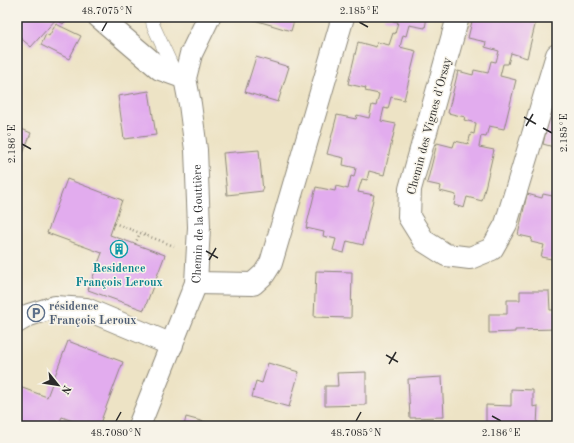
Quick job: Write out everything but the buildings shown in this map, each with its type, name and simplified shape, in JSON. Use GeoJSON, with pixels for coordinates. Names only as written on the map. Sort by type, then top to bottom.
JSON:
{"type":"FeatureCollection","features":[{"type":"Feature","properties":{"kind":"street"},"geometry":{"type":"LineString","coordinates":[[99,17],[160,69],[181,76]]}},
{"type":"Feature","properties":{"kind":"street","name":"Chemin de la Gouttière"},"geometry":{"type":"LineString","coordinates":[[139,426],[196,283],[199,226],[196,150],[190,104],[181,76],[209,17]]}},
{"type":"Feature","properties":{"kind":"street"},"geometry":{"type":"LineString","coordinates":[[196,283],[254,284],[264,274],[271,263],[343,17]]}},
{"type":"Feature","properties":{"kind":"street","name":"Chemin des Vignes d'Orsay"},"geometry":{"type":"LineString","coordinates":[[458,17],[410,189],[409,217],[424,242],[446,255],[470,258],[492,249],[506,224],[557,55]]}},
{"type":"Feature","properties":{"kind":"street"},"geometry":{"type":"LineString","coordinates":[[17,322],[55,306],[86,309],[172,345]]}},
{"type":"Feature","properties":{"kind":"lane"},"geometry":{"type":"LineString","coordinates":[[152,17],[154,25],[181,76]]}},
{"type":"Feature","properties":{"kind":"path"},"geometry":{"type":"LineString","coordinates":[[114,223],[197,254]]}},
{"type":"Feature","properties":{"kind":"path"},"geometry":{"type":"LineString","coordinates":[[135,244],[140,233]]}},
{"type":"Feature","properties":{"kind":"place","name":"Residence François Leroux"},"geometry":{"type":"Point","coordinates":[119,249]}},
{"type":"Feature","properties":{"kind":"place","name":"résidence François Leroux"},"geometry":{"type":"Point","coordinates":[36,313]}}]}
